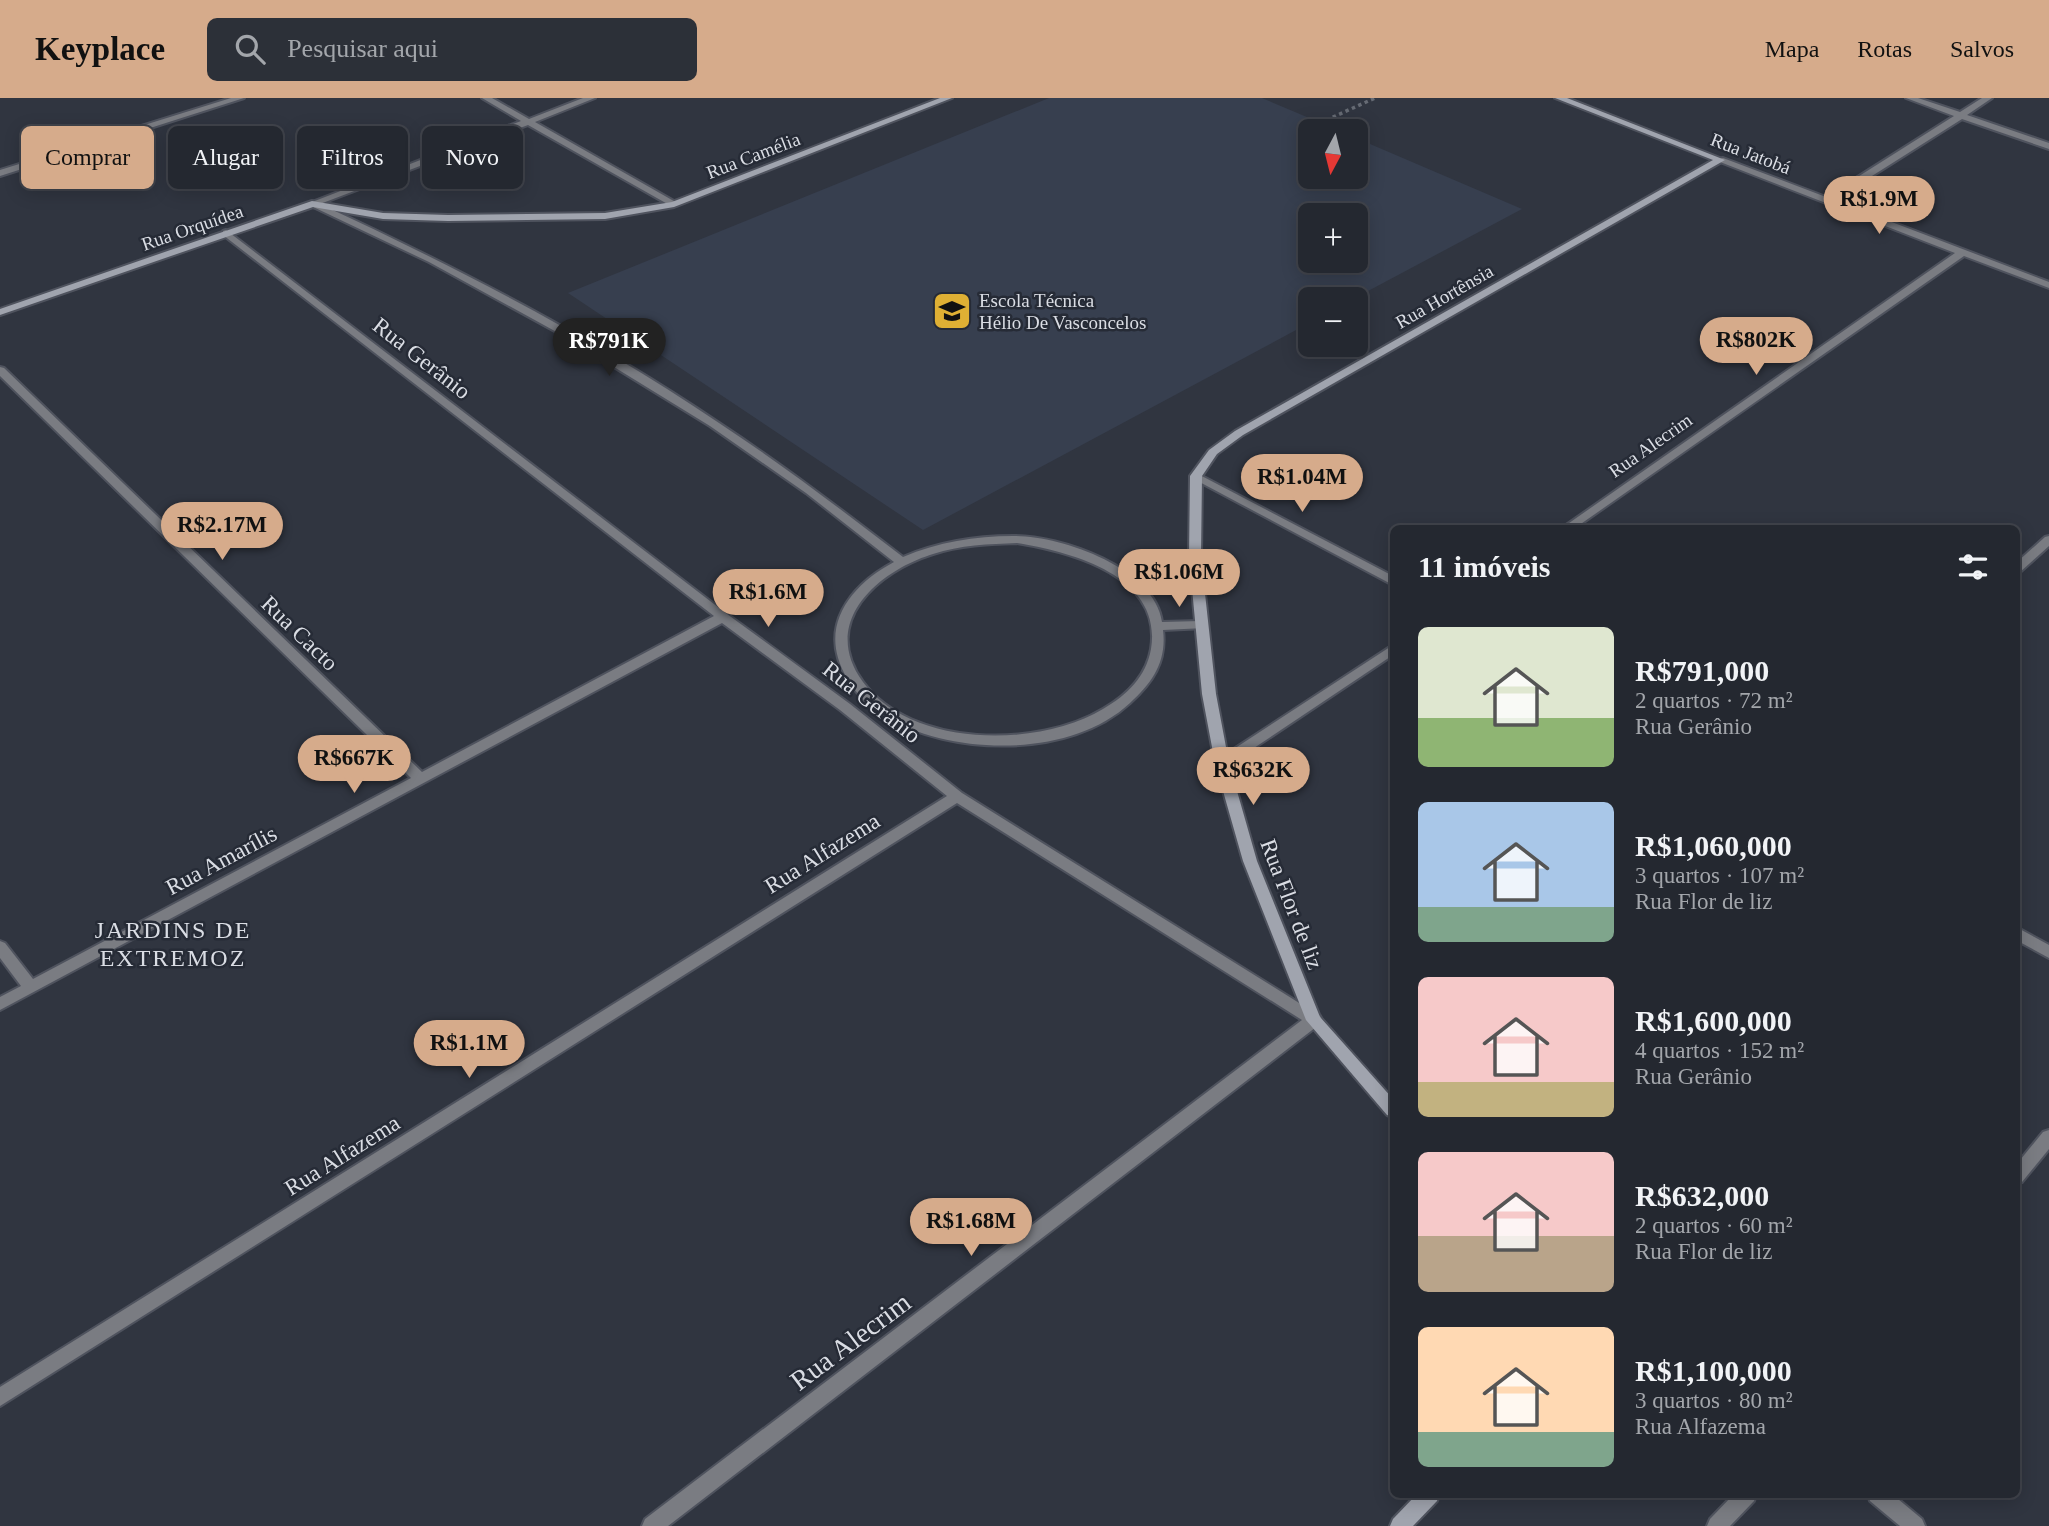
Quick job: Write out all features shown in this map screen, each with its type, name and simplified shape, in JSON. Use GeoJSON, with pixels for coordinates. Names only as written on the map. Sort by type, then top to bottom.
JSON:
{"type":"FeatureCollection","features":[{"type":"Feature","properties":{"kind":"street"},"geometry":{"type":"LineString","coordinates":[[0,173],[240,98]]}},
{"type":"Feature","properties":{"kind":"street"},"geometry":{"type":"LineString","coordinates":[[486,98],[674,205]]}},
{"type":"Feature","properties":{"kind":"street","name":"Rua Orquídea"},"geometry":{"type":"LineString","coordinates":[[0,312],[312,204],[591,98]]}},
{"type":"Feature","properties":{"kind":"street","name":"Rua Camélia"},"geometry":{"type":"LineString","coordinates":[[312,204],[383,216],[448,218],[605,216],[674,205],[948,98]]}},
{"type":"Feature","properties":{"kind":"street","name":"Rua Jatobá"},"geometry":{"type":"LineString","coordinates":[[1559,98],[2049,285]]}},
{"type":"Feature","properties":{"kind":"street"},"geometry":{"type":"LineString","coordinates":[[1910,98],[2049,146]]}},
{"type":"Feature","properties":{"kind":"street"},"geometry":{"type":"LineString","coordinates":[[1828,200],[1988,98]]}},
{"type":"Feature","properties":{"kind":"street","name":"Rua Hortênsia"},"geometry":{"type":"LineString","coordinates":[[1196,476],[1213,452],[1239,433],[1720,160]]}},
{"type":"Feature","properties":{"kind":"street"},"geometry":{"type":"LineString","coordinates":[[312,204],[432,260],[566,333],[714,424],[810,491],[901,561]]}},
{"type":"Feature","properties":{"kind":"street","name":"Rua Gerânio"},"geometry":{"type":"LineString","coordinates":[[226,233],[723,617],[845,707],[957,796],[1314,1020]]}},
{"type":"Feature","properties":{"kind":"street","name":"Rua Alecrim"},"geometry":{"type":"LineString","coordinates":[[1572,525],[1963,252]]}},
{"type":"Feature","properties":{"kind":"street","name":"Rua Cacto"},"geometry":{"type":"LineString","coordinates":[[0,369],[420,779]]}},
{"type":"Feature","properties":{"kind":"street"},"geometry":{"type":"LineString","coordinates":[[1196,476],[1390,579]]}},
{"type":"Feature","properties":{"kind":"street","name":"Rua Flor de liz"},"geometry":{"type":"LineString","coordinates":[[1196,476],[1195,557],[1201,625],[1222,763],[1250,861],[1314,1020],[1390,1107]]}},
{"type":"Feature","properties":{"kind":"street"},"geometry":{"type":"LineString","coordinates":[[1017,539],[1058,545],[1095,558],[1124,576],[1146,600],[1158,626],[1157,655],[1143,684],[1116,709],[1079,728],[1034,739],[985,741],[938,734],[897,718],[865,695],[846,668],[840,638],[848,608],[869,582],[901,561],[937,547],[976,540],[1017,539]]}},
{"type":"Feature","properties":{"kind":"street"},"geometry":{"type":"LineString","coordinates":[[2020,565],[2049,540]]}},
{"type":"Feature","properties":{"kind":"street","name":"Rua Amarílis"},"geometry":{"type":"LineString","coordinates":[[0,1004],[723,617]]}},
{"type":"Feature","properties":{"kind":"street"},"geometry":{"type":"LineString","coordinates":[[1158,626],[1201,625]]}},
{"type":"Feature","properties":{"kind":"street"},"geometry":{"type":"LineString","coordinates":[[1222,763],[1390,651]]}},
{"type":"Feature","properties":{"kind":"street"},"geometry":{"type":"LineString","coordinates":[[845,707],[865,695]]}},
{"type":"Feature","properties":{"kind":"street","name":"Rua Alfazema"},"geometry":{"type":"LineString","coordinates":[[0,1397],[957,796]]}},
{"type":"Feature","properties":{"kind":"street"},"geometry":{"type":"LineString","coordinates":[[2020,935],[2049,952]]}},
{"type":"Feature","properties":{"kind":"street"},"geometry":{"type":"LineString","coordinates":[[0,947],[31,988]]}},
{"type":"Feature","properties":{"kind":"street","name":"Rua Alecrim"},"geometry":{"type":"LineString","coordinates":[[652,1526],[1314,1020]]}},
{"type":"Feature","properties":{"kind":"street"},"geometry":{"type":"LineString","coordinates":[[2020,1172],[2049,1137]]}},
{"type":"Feature","properties":{"kind":"street"},"geometry":{"type":"LineString","coordinates":[[1400,1526],[1426,1498]]}},
{"type":"Feature","properties":{"kind":"street"},"geometry":{"type":"LineString","coordinates":[[1717,1526],[1743,1498]]}},
{"type":"Feature","properties":{"kind":"street"},"geometry":{"type":"LineString","coordinates":[[1882,1498],[1915,1526]]}},
{"type":"Feature","properties":{"kind":"path"},"geometry":{"type":"LineString","coordinates":[[1329,119],[1375,98]]}},
{"type":"Feature","properties":{"kind":"shaded area","name":"Escola Técnica Hélio De Vasconcelos"},"geometry":{"type":"Polygon","coordinates":[[[1049,98],[1262,98],[1312,119],[1298,119],[1298,189],[1368,189],[1368,143],[1522,209],[1368,291],[1368,287],[1298,287],[1298,329],[923,530],[568,293],[1049,98]]]}},
{"type":"Feature","properties":{"kind":"place","name":"Escola Técnica Hélio De Vasconcelos"},"geometry":{"type":"Point","coordinates":[952,311]}},
{"type":"Feature","properties":{"kind":"district","name":"JARDINS DE EXTREMOZ"},"geometry":{"type":"Point","coordinates":[173,944]}}]}
